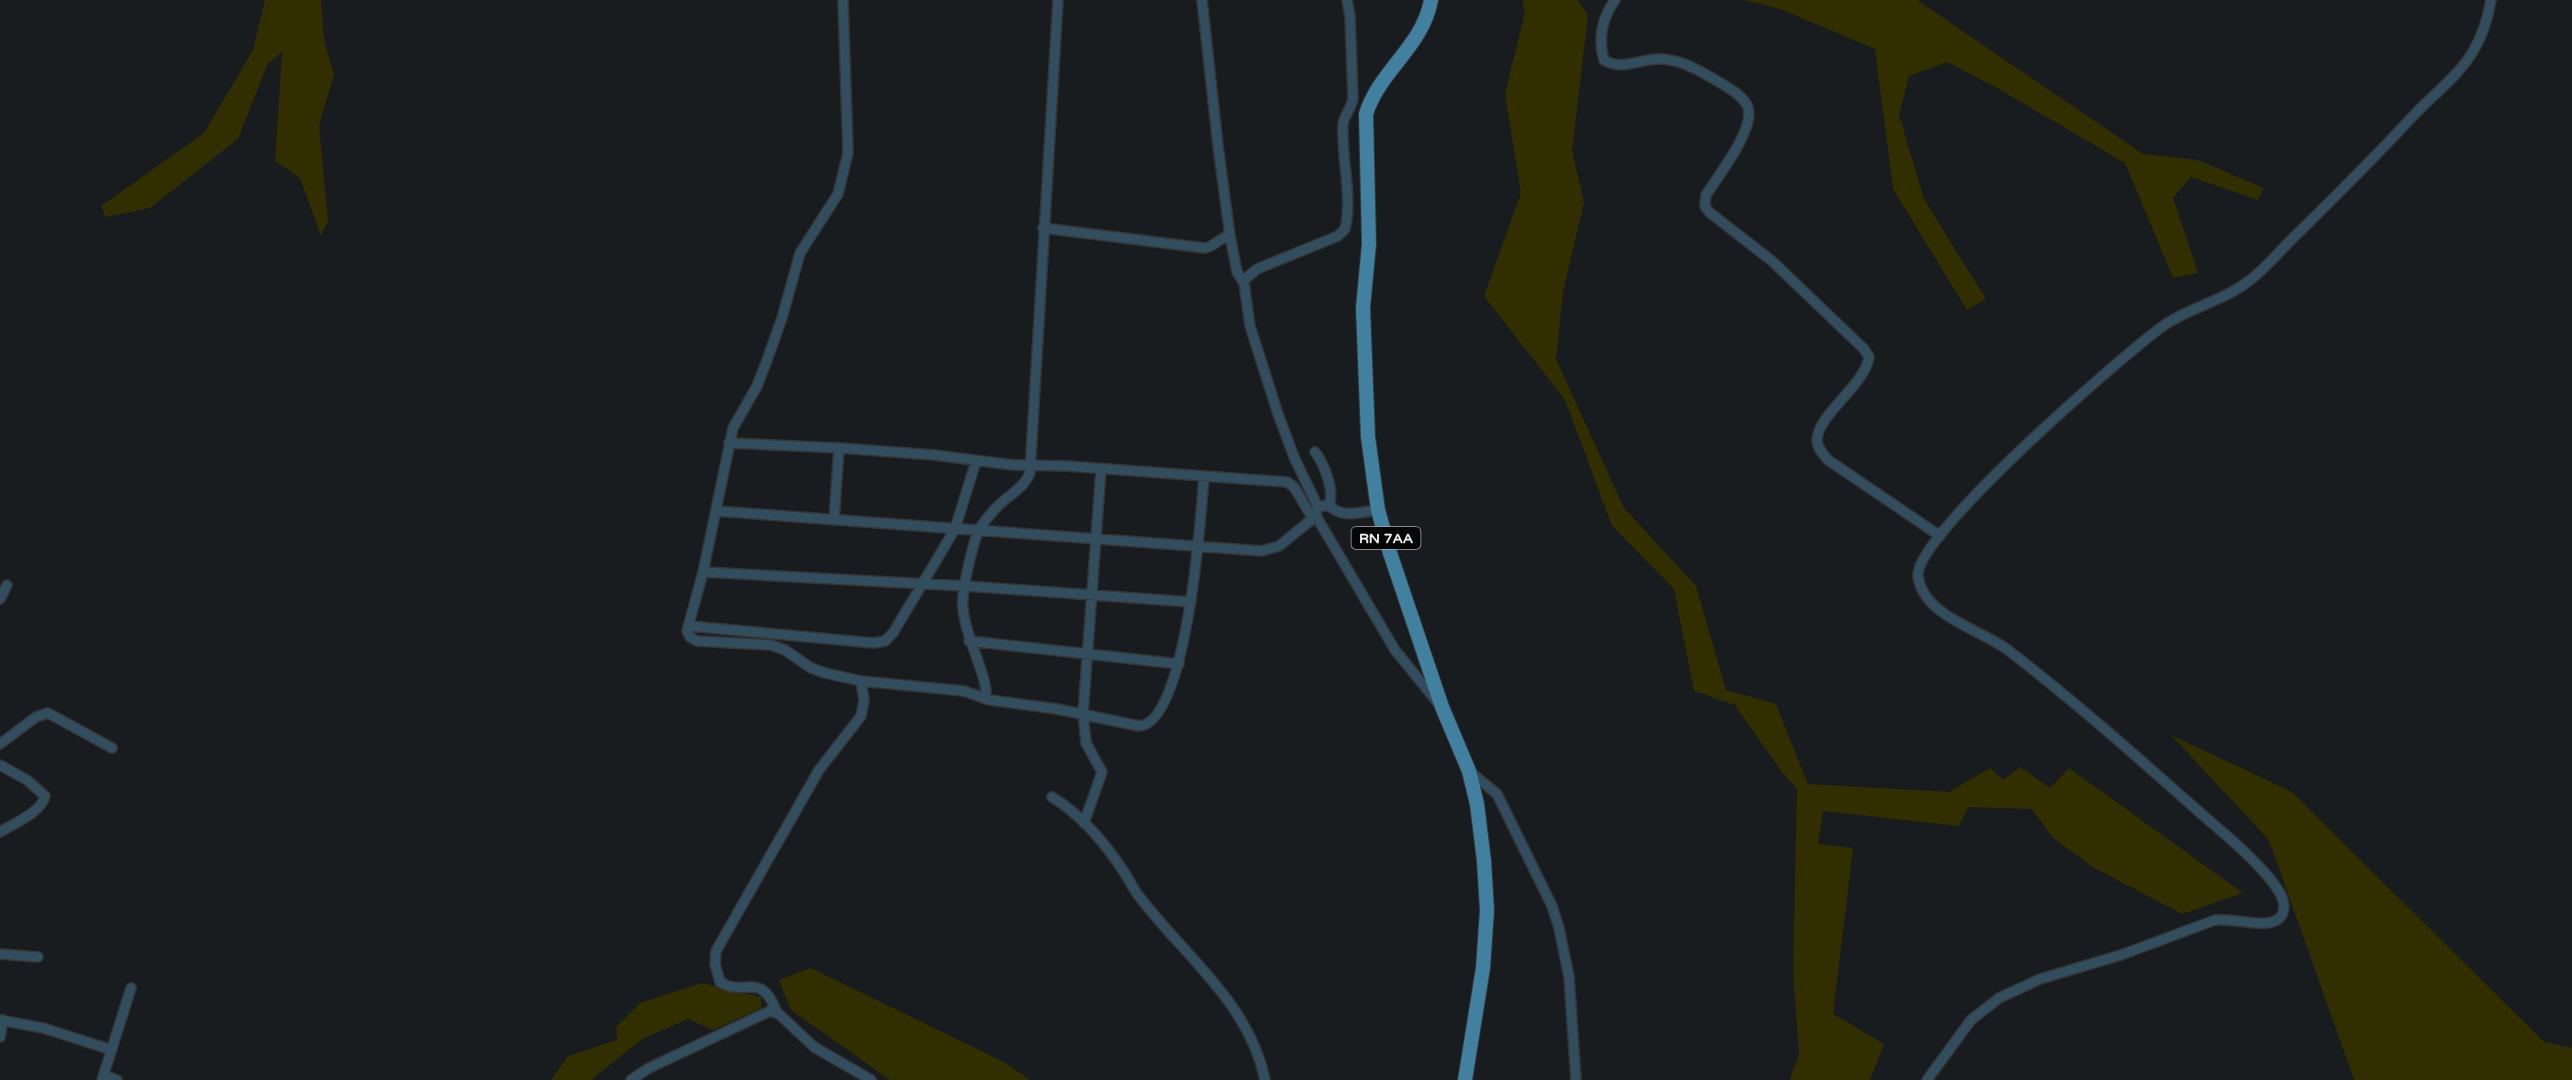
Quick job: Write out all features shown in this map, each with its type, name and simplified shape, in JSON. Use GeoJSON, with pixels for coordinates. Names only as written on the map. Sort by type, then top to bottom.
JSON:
{"type":"FeatureCollection","features":[{"type":"Feature","properties":{"kind":"main road","name":"RN 7AA"},"geometry":{"type":"LineString","coordinates":[[1431,0],[1428,17],[1412,46],[1371,99],[1366,114],[1369,244],[1363,308],[1368,436],[1378,510],[1390,553],[1442,707],[1469,771],[1477,804],[1487,910],[1484,968],[1465,1080]]}},
{"type":"Feature","properties":{"kind":"street"},"geometry":{"type":"LineString","coordinates":[[843,0],[848,153],[843,181],[828,213],[800,253],[782,318],[766,363],[757,386],[733,428],[688,634],[697,641],[778,647],[815,670],[861,681],[964,691],[985,699],[1083,714],[1139,726],[1150,723],[1164,702],[1179,664],[1199,547],[1204,476]]}},
{"type":"Feature","properties":{"kind":"street"},"geometry":{"type":"LineString","coordinates":[[985,699],[986,685],[969,641],[962,612],[965,586],[979,531],[1002,502],[1026,481],[1031,465],[1058,0]]}},
{"type":"Feature","properties":{"kind":"street"},"geometry":{"type":"LineString","coordinates":[[1202,0],[1230,236],[1237,272],[1243,281],[1250,326],[1278,414],[1316,514]]}},
{"type":"Feature","properties":{"kind":"street"},"geometry":{"type":"LineString","coordinates":[[1243,281],[1257,269],[1343,232],[1346,226],[1343,123],[1353,98],[1350,16],[1347,0]]}},
{"type":"Feature","properties":{"kind":"street"},"geometry":{"type":"LineString","coordinates":[[1615,0],[1605,17],[1600,45],[1605,60],[1617,65],[1658,59],[1683,62],[1731,89],[1747,105],[1750,117],[1747,130],[1706,195],[1706,206],[1709,213],[1772,261],[1863,348],[1869,357],[1864,371],[1821,427],[1817,440],[1819,450],[1828,460],[1940,536]]}},
{"type":"Feature","properties":{"kind":"street"},"geometry":{"type":"LineString","coordinates":[[1927,1080],[1971,1020],[1999,998],[2040,980],[2121,955],[2215,920],[2227,918],[2263,925],[2273,923],[2282,916],[2284,904],[2280,893],[2246,853],[2063,693],[2003,646],[1949,618],[1929,599],[1919,584],[1917,569],[1922,559],[2005,465],[2086,389],[2164,326],[2247,283],[2336,198],[2433,95],[2462,68],[2473,51],[2489,16],[2491,0]]}},
{"type":"Feature","properties":{"kind":"street"},"geometry":{"type":"LineString","coordinates":[[1350,110],[1366,114]]}},
{"type":"Feature","properties":{"kind":"street"},"geometry":{"type":"LineString","coordinates":[[1043,228],[1204,248],[1230,236]]}},
{"type":"Feature","properties":{"kind":"street"},"geometry":{"type":"LineString","coordinates":[[729,443],[839,448],[934,455],[976,461],[1287,482],[1294,487],[1316,514],[1395,650],[1442,707]]}},
{"type":"Feature","properties":{"kind":"street"},"geometry":{"type":"LineString","coordinates":[[834,520],[839,448]]}},
{"type":"Feature","properties":{"kind":"street"},"geometry":{"type":"LineString","coordinates":[[716,511],[1199,547],[1271,550],[1329,505],[1331,499],[1326,470],[1315,452]]}},
{"type":"Feature","properties":{"kind":"street"},"geometry":{"type":"LineString","coordinates":[[689,626],[878,643],[885,641],[893,633],[956,529],[976,461]]}},
{"type":"Feature","properties":{"kind":"street"},"geometry":{"type":"LineString","coordinates":[[1084,823],[1102,772],[1086,743],[1083,714],[1101,469]]}},
{"type":"Feature","properties":{"kind":"street"},"geometry":{"type":"LineString","coordinates":[[1329,505],[1335,511],[1345,514],[1378,510]]}},
{"type":"Feature","properties":{"kind":"street"},"geometry":{"type":"LineString","coordinates":[[703,572],[965,586],[1191,602]]}},
{"type":"Feature","properties":{"kind":"street"},"geometry":{"type":"LineString","coordinates":[[0,599],[7,585]]}},
{"type":"Feature","properties":{"kind":"street"},"geometry":{"type":"LineString","coordinates":[[969,641],[1179,664]]}},
{"type":"Feature","properties":{"kind":"street"},"geometry":{"type":"LineString","coordinates":[[777,1013],[772,999],[764,990],[729,986],[720,982],[715,964],[716,951],[819,770],[861,716],[864,700],[861,681]]}},
{"type":"Feature","properties":{"kind":"street"},"geometry":{"type":"LineString","coordinates":[[0,744],[36,717],[48,713],[112,748]]}},
{"type":"Feature","properties":{"kind":"street"},"geometry":{"type":"LineString","coordinates":[[0,765],[27,780],[45,796],[43,803],[37,808],[0,832]]}},
{"type":"Feature","properties":{"kind":"street"},"geometry":{"type":"LineString","coordinates":[[1469,771],[1497,794],[1552,906],[1569,977],[1576,1080]]}},
{"type":"Feature","properties":{"kind":"street"},"geometry":{"type":"LineString","coordinates":[[1052,797],[1084,823],[1121,868],[1140,898],[1209,976],[1241,1017],[1257,1049],[1265,1080]]}},
{"type":"Feature","properties":{"kind":"street"},"geometry":{"type":"LineString","coordinates":[[0,954],[38,957]]}},
{"type":"Feature","properties":{"kind":"street"},"geometry":{"type":"LineString","coordinates":[[117,1080],[103,1077],[131,988]]}},
{"type":"Feature","properties":{"kind":"street"},"geometry":{"type":"LineString","coordinates":[[631,1080],[649,1068],[770,1011],[777,1013],[814,1047],[871,1080]]}},
{"type":"Feature","properties":{"kind":"street"},"geometry":{"type":"LineString","coordinates":[[0,1037],[1,1020],[43,1028],[112,1050]]}},
{"type":"Feature","properties":{"kind":"shaded area"},"geometry":{"type":"Polygon","coordinates":[[[265,0],[321,0],[324,40],[334,75],[319,125],[328,221],[321,236],[300,178],[275,161],[282,52],[267,65],[238,139],[150,208],[106,217],[101,206],[204,133],[253,50],[265,0]]]}},
{"type":"Feature","properties":{"kind":"shaded area"},"geometry":{"type":"Polygon","coordinates":[[[1522,0],[1578,0],[1588,15],[1572,151],[1584,202],[1563,292],[1556,359],[1624,508],[1696,586],[1726,690],[1776,704],[1808,784],[1949,792],[1990,768],[2003,780],[2020,767],[2050,788],[2069,768],[2243,893],[2182,914],[2091,866],[2052,837],[2032,809],[1968,807],[1959,826],[1823,811],[1818,844],[1853,848],[1833,1014],[1884,1044],[1870,1080],[1790,1080],[1799,1054],[1793,971],[1797,789],[1781,771],[1735,705],[1694,691],[1674,589],[1612,526],[1565,400],[1484,296],[1521,193],[1505,94],[1525,12],[1522,0]]]}},
{"type":"Feature","properties":{"kind":"shaded area"},"geometry":{"type":"Polygon","coordinates":[[[1744,0],[1917,0],[2143,154],[2198,160],[2264,188],[2258,200],[2191,177],[2173,198],[2198,273],[2173,278],[2125,163],[1999,89],[1947,62],[1909,76],[1899,115],[1924,199],[1986,299],[1967,310],[1893,189],[1875,49],[1780,9],[1744,0]]]}},
{"type":"Feature","properties":{"kind":"shaded area"},"geometry":{"type":"Polygon","coordinates":[[[2171,735],[2292,792],[2544,1042],[2572,1048],[2572,1080],[2354,1080],[2269,840],[2171,735]]]}},
{"type":"Feature","properties":{"kind":"shaded area"},"geometry":{"type":"Polygon","coordinates":[[[811,968],[1006,1063],[1030,1080],[890,1080],[791,1010],[779,980],[811,968]]]}},
{"type":"Feature","properties":{"kind":"shaded area"},"geometry":{"type":"Polygon","coordinates":[[[702,983],[761,997],[761,1008],[713,1030],[688,1019],[642,1039],[591,1080],[551,1080],[568,1056],[617,1040],[616,1027],[640,1003],[702,983]]]}}]}
